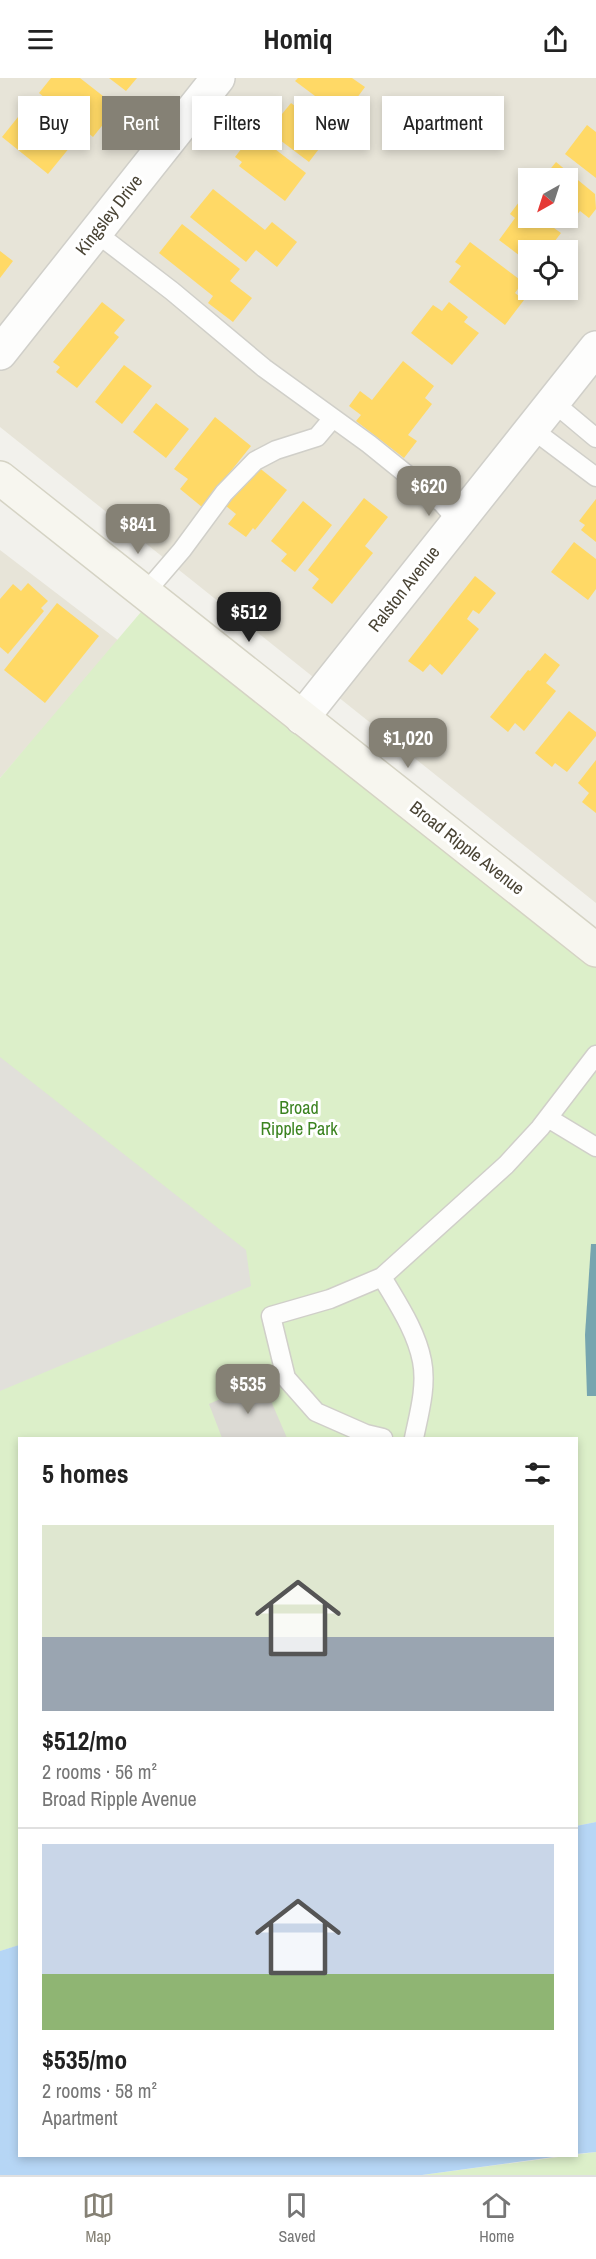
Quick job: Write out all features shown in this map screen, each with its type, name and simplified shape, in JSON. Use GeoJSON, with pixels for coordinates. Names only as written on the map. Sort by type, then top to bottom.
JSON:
{"type":"FeatureCollection","features":[{"type":"Feature","properties":{"kind":"street","name":"Kingsley Drive"},"geometry":{"type":"LineString","coordinates":[[0,353],[218,78]]}},
{"type":"Feature","properties":{"kind":"street","name":"Ralston Avenue"},"geometry":{"type":"LineString","coordinates":[[302,718],[596,348]]}},
{"type":"Feature","properties":{"kind":"street","name":"Broad Ripple Avenue"},"geometry":{"type":"LineString","coordinates":[[0,478],[596,950]]}},
{"type":"Feature","properties":{"kind":"lane"},"geometry":{"type":"LineString","coordinates":[[95,232],[172,291],[264,368],[369,444],[442,503],[458,521]]}},
{"type":"Feature","properties":{"kind":"lane"},"geometry":{"type":"LineString","coordinates":[[553,402],[596,438]]}},
{"type":"Feature","properties":{"kind":"lane"},"geometry":{"type":"LineString","coordinates":[[146,593],[182,550],[224,493],[255,461],[276,450],[317,437],[333,418]]}},
{"type":"Feature","properties":{"kind":"lane"},"geometry":{"type":"LineString","coordinates":[[532,429],[596,477]]}},
{"type":"Feature","properties":{"kind":"lane"},"geometry":{"type":"LineString","coordinates":[[379,1437],[366,1434],[316,1412],[286,1378],[271,1316],[330,1299],[382,1277],[506,1165],[548,1118],[596,1055]]}},
{"type":"Feature","properties":{"kind":"lane"},"geometry":{"type":"LineString","coordinates":[[548,1118],[596,1147]]}},
{"type":"Feature","properties":{"kind":"lane"},"geometry":{"type":"LineString","coordinates":[[382,1277],[408,1321],[422,1361],[423,1400],[414,1437]]}},
{"type":"Feature","properties":{"kind":"shaded area"},"geometry":{"type":"Polygon","coordinates":[[[0,78],[596,78],[596,903],[0,427],[0,78]]]}},
{"type":"Feature","properties":{"kind":"shaded area"},"geometry":{"type":"Polygon","coordinates":[[[0,550],[119,641],[0,778],[0,550]]]}},
{"type":"Feature","properties":{"kind":"shaded area"},"geometry":{"type":"Polygon","coordinates":[[[0,1057],[246,1250],[251,1286],[0,1391],[0,1057]]]}},
{"type":"Feature","properties":{"kind":"green space","name":"Broad Ripple Park"},"geometry":{"type":"Polygon","coordinates":[[[152,599],[596,952],[596,1822],[578,1826],[578,1437],[18,1437],[18,1946],[0,1951],[0,778],[152,599]]]}},
{"type":"Feature","properties":{"kind":"green space"},"geometry":{"type":"Polygon","coordinates":[[[596,2152],[596,2175],[422,2175],[558,2157],[578,2157],[578,2154],[596,2152]]]}},
{"type":"Feature","properties":{"kind":"water"},"geometry":{"type":"Polygon","coordinates":[[[596,1822],[596,2152],[578,2154],[578,1826],[596,1822]]]}},
{"type":"Feature","properties":{"kind":"water"},"geometry":{"type":"Polygon","coordinates":[[[18,1945],[18,2157],[554,2157],[422,2175],[0,2175],[0,1951],[18,1945]]]}},
{"type":"Feature","properties":{"kind":"building: Homes"},"geometry":{"type":"Polygon","coordinates":[[[51,78],[80,78],[103,96],[102,126],[93,137],[90,135],[90,96],[43,96],[39,93],[51,78]]]}},
{"type":"Feature","properties":{"kind":"building: Homes"},"geometry":{"type":"Polygon","coordinates":[[[109,78],[137,78],[126,91],[109,78]]]}},
{"type":"Feature","properties":{"kind":"building: Homes"},"geometry":{"type":"Polygon","coordinates":[[[298,78],[352,78],[365,87],[358,96],[315,96],[295,81],[298,78]]]}},
{"type":"Feature","properties":{"kind":"building: Homes"},"geometry":{"type":"Polygon","coordinates":[[[291,103],[294,105],[294,150],[318,150],[309,162],[282,142],[282,114],[291,103]]]}},
{"type":"Feature","properties":{"kind":"building: Homes"},"geometry":{"type":"Polygon","coordinates":[[[18,117],[18,150],[2,137],[18,117]]]}},
{"type":"Feature","properties":{"kind":"building: Homes"},"geometry":{"type":"Polygon","coordinates":[[[587,125],[596,132],[596,178],[565,154],[587,125]]]}},
{"type":"Feature","properties":{"kind":"building: Homes"},"geometry":{"type":"Polygon","coordinates":[[[18,150],[68,150],[48,174],[18,150]]]}},
{"type":"Feature","properties":{"kind":"building: Homes"},"geometry":{"type":"Polygon","coordinates":[[[240,150],[276,150],[306,173],[285,201],[239,166],[242,162],[235,157],[240,150]]]}},
{"type":"Feature","properties":{"kind":"building: Homes"},"geometry":{"type":"Polygon","coordinates":[[[556,162],[563,168],[551,168],[556,162]]]}},
{"type":"Feature","properties":{"kind":"building: Homes"},"geometry":{"type":"Polygon","coordinates":[[[578,180],[595,194],[596,209],[589,218],[580,211],[578,213],[578,180]]]}},
{"type":"Feature","properties":{"kind":"building: Homes"},"geometry":{"type":"Polygon","coordinates":[[[213,189],[265,230],[272,222],[297,242],[277,267],[256,250],[246,262],[190,217],[213,189]]]}},
{"type":"Feature","properties":{"kind":"building: Homes"},"geometry":{"type":"Polygon","coordinates":[[[518,203],[518,228],[554,228],[561,233],[556,240],[518,240],[518,254],[499,240],[515,218],[510,214],[518,203]]]}},
{"type":"Feature","properties":{"kind":"building: Homes"},"geometry":{"type":"Polygon","coordinates":[[[182,224],[240,269],[230,281],[252,298],[233,322],[208,303],[213,296],[159,253],[182,224]]]}},
{"type":"Feature","properties":{"kind":"building: Homes"},"geometry":{"type":"Polygon","coordinates":[[[470,242],[518,278],[518,289],[515,293],[518,295],[518,300],[524,300],[505,325],[449,282],[461,266],[455,262],[470,242]]]}},
{"type":"Feature","properties":{"kind":"building: Homes"},"geometry":{"type":"Polygon","coordinates":[[[0,251],[13,261],[0,278],[0,251]]]}},
{"type":"Feature","properties":{"kind":"building: Homes"},"geometry":{"type":"Polygon","coordinates":[[[102,302],[125,320],[114,333],[119,337],[77,388],[56,372],[60,367],[53,362],[102,302]]]}},
{"type":"Feature","properties":{"kind":"building: Homes"},"geometry":{"type":"Polygon","coordinates":[[[449,302],[468,317],[464,322],[479,333],[452,365],[411,333],[433,305],[442,311],[449,302]]]}},
{"type":"Feature","properties":{"kind":"building: Homes"},"geometry":{"type":"Polygon","coordinates":[[[403,361],[434,386],[425,398],[432,404],[408,435],[417,441],[404,458],[356,421],[361,415],[349,406],[360,391],[372,400],[403,361]]]}},
{"type":"Feature","properties":{"kind":"building: Homes"},"geometry":{"type":"Polygon","coordinates":[[[124,365],[152,386],[122,424],[95,402],[124,365]]]}},
{"type":"Feature","properties":{"kind":"building: Homes"},"geometry":{"type":"Polygon","coordinates":[[[156,403],[189,429],[166,458],[133,432],[156,403]]]}},
{"type":"Feature","properties":{"kind":"building: Homes"},"geometry":{"type":"Polygon","coordinates":[[[215,417],[251,446],[202,507],[180,489],[188,479],[174,469],[215,417]]]}},
{"type":"Feature","properties":{"kind":"building: Homes"},"geometry":{"type":"Polygon","coordinates":[[[257,466],[287,490],[255,530],[253,528],[246,537],[228,524],[236,514],[226,506],[257,466]]]}},
{"type":"Feature","properties":{"kind":"building: Homes"},"geometry":{"type":"Polygon","coordinates":[[[364,498],[388,517],[365,546],[373,553],[332,604],[312,588],[319,579],[308,570],[364,498]]]}},
{"type":"Feature","properties":{"kind":"building: Homes"},"geometry":{"type":"Polygon","coordinates":[[[596,499],[596,542],[581,530],[585,525],[579,521],[596,499]]]}},
{"type":"Feature","properties":{"kind":"building: Homes"},"geometry":{"type":"Polygon","coordinates":[[[303,501],[332,525],[295,572],[281,561],[287,554],[271,541],[303,501]]]}},
{"type":"Feature","properties":{"kind":"building: Homes"},"geometry":{"type":"Polygon","coordinates":[[[574,542],[596,559],[596,589],[588,600],[551,572],[574,542]]]}},
{"type":"Feature","properties":{"kind":"building: Homes"},"geometry":{"type":"Polygon","coordinates":[[[475,576],[496,593],[479,614],[473,610],[467,619],[479,629],[442,675],[430,664],[423,672],[408,661],[475,576]]]}},
{"type":"Feature","properties":{"kind":"building: Homes"},"geometry":{"type":"Polygon","coordinates":[[[28,583],[48,601],[41,608],[44,611],[8,654],[0,647],[0,599],[13,584],[21,591],[28,583]]]}},
{"type":"Feature","properties":{"kind":"building: Homes"},"geometry":{"type":"Polygon","coordinates":[[[57,603],[99,636],[45,703],[4,670],[57,603]]]}},
{"type":"Feature","properties":{"kind":"building: Homes"},"geometry":{"type":"Polygon","coordinates":[[[545,653],[560,665],[546,683],[556,691],[524,731],[515,723],[508,732],[490,717],[528,670],[530,671],[545,653]]]}},
{"type":"Feature","properties":{"kind":"building: Homes"},"geometry":{"type":"Polygon","coordinates":[[[569,711],[596,732],[596,736],[567,772],[555,763],[552,767],[535,753],[569,711]]]}},
{"type":"Feature","properties":{"kind":"building: Homes"},"geometry":{"type":"Polygon","coordinates":[[[596,760],[596,813],[582,802],[589,793],[578,783],[596,760]]]}},
{"type":"Feature","properties":{"kind":"building: Public"},"geometry":{"type":"Polygon","coordinates":[[[591,1244],[596,1244],[596,1396],[587,1396],[585,1335],[591,1244]]]}},
{"type":"Feature","properties":{"kind":"building: Other"},"geometry":{"type":"Polygon","coordinates":[[[262,1380],[287,1437],[222,1437],[209,1404],[262,1380]]]}}]}
